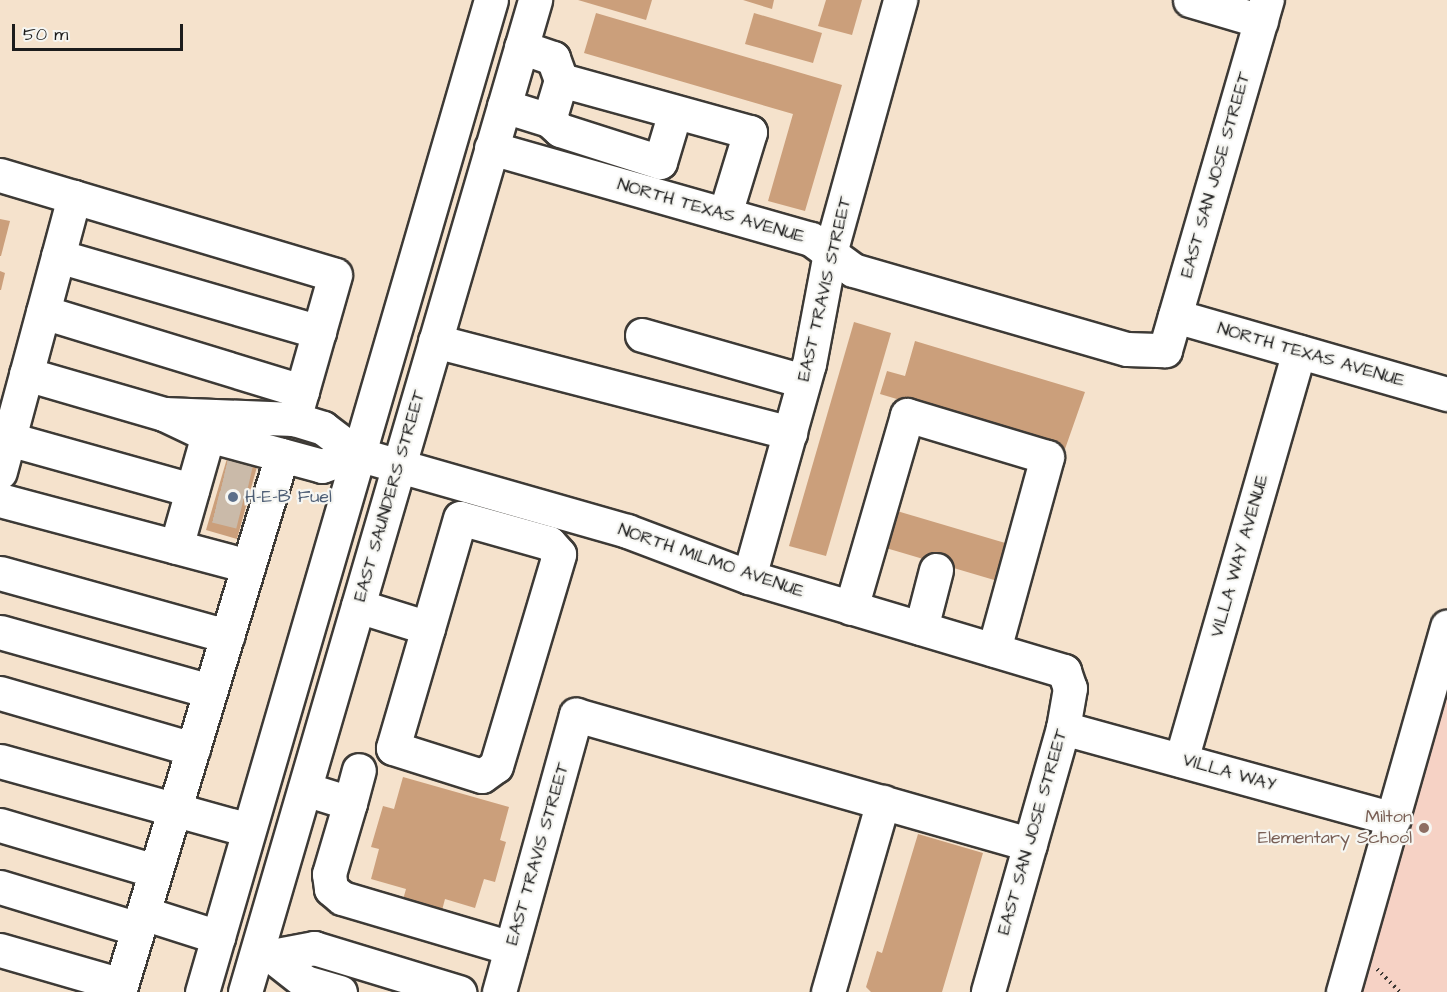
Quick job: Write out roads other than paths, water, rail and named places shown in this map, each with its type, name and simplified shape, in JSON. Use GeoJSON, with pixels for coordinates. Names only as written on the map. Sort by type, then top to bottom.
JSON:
{"type":"FeatureCollection","features":[{"type":"Feature","properties":{"kind":"street"},"geometry":{"type":"LineString","coordinates":[[202,992],[491,0]]}},
{"type":"Feature","properties":{"kind":"street"},"geometry":{"type":"LineString","coordinates":[[471,219],[465,182],[473,133],[513,0]]}},
{"type":"Feature","properties":{"kind":"street","name":"EAST SAUNDERS STREET"},"geometry":{"type":"LineString","coordinates":[[245,992],[264,954],[305,789],[535,0]]}},
{"type":"Feature","properties":{"kind":"street","name":"EAST TRAVIS STREET"},"geometry":{"type":"LineString","coordinates":[[749,577],[804,381],[830,253],[900,0]]}},
{"type":"Feature","properties":{"kind":"street"},"geometry":{"type":"LineString","coordinates":[[1190,0],[1264,10]]}},
{"type":"Feature","properties":{"kind":"street","name":"EAST SAN JOSE STREET"},"geometry":{"type":"LineString","coordinates":[[1165,350],[1264,10]]}},
{"type":"Feature","properties":{"kind":"street"},"geometry":{"type":"LineString","coordinates":[[521,46],[553,58],[561,80],[549,120]]}},
{"type":"Feature","properties":{"kind":"street"},"geometry":{"type":"LineString","coordinates":[[561,80],[750,132],[725,214]]}},
{"type":"Feature","properties":{"kind":"street"},"geometry":{"type":"LineString","coordinates":[[504,106],[549,120],[560,130],[660,162],[675,112]]}},
{"type":"Feature","properties":{"kind":"street","name":"NORTH TEXAS AVENUE"},"geometry":{"type":"LineString","coordinates":[[491,148],[811,239],[853,270],[1127,349],[1165,350]]}},
{"type":"Feature","properties":{"kind":"street"},"geometry":{"type":"LineString","coordinates":[[0,175],[335,275],[298,405]]}},
{"type":"Feature","properties":{"kind":"street"},"geometry":{"type":"LineString","coordinates":[[0,472],[74,197]]}},
{"type":"Feature","properties":{"kind":"street"},"geometry":{"type":"LineString","coordinates":[[58,256],[319,332]]}},
{"type":"Feature","properties":{"kind":"street"},"geometry":{"type":"LineString","coordinates":[[43,312],[298,405],[357,454]]}},
{"type":"Feature","properties":{"kind":"street","name":"NORTH TEXAS AVENUE"},"geometry":{"type":"LineString","coordinates":[[1175,316],[1447,394]]}},
{"type":"Feature","properties":{"kind":"street"},"geometry":{"type":"LineString","coordinates":[[642,335],[804,381]]}},
{"type":"Feature","properties":{"kind":"street"},"geometry":{"type":"LineString","coordinates":[[435,341],[790,433]]}},
{"type":"Feature","properties":{"kind":"street","name":"VILLA WAY AVENUE"},"geometry":{"type":"LineString","coordinates":[[1181,760],[1299,352]]}},
{"type":"Feature","properties":{"kind":"street"},"geometry":{"type":"LineString","coordinates":[[26,374],[164,414],[208,435],[322,466],[357,454]]}},
{"type":"Feature","properties":{"kind":"street"},"geometry":{"type":"LineString","coordinates":[[164,414],[298,405]]}},
{"type":"Feature","properties":{"kind":"street"},"geometry":{"type":"LineString","coordinates":[[852,608],[907,415],[1047,457],[994,650]]}},
{"type":"Feature","properties":{"kind":"street"},"geometry":{"type":"LineString","coordinates":[[0,950],[120,989],[248,566],[208,435]]}},
{"type":"Feature","properties":{"kind":"street"},"geometry":{"type":"LineString","coordinates":[[9,439],[227,493]]}},
{"type":"Feature","properties":{"kind":"street","name":"NORTH MILMO AVENUE"},"geometry":{"type":"LineString","coordinates":[[357,454],[627,531],[749,577],[1064,671]]}},
{"type":"Feature","properties":{"kind":"street"},"geometry":{"type":"LineString","coordinates":[[176,547],[227,493],[282,455]]}},
{"type":"Feature","properties":{"kind":"street"},"geometry":{"type":"LineString","coordinates":[[0,500],[248,566]]}},
{"type":"Feature","properties":{"kind":"street"},"geometry":{"type":"LineString","coordinates":[[512,533],[521,501]]}},
{"type":"Feature","properties":{"kind":"street"},"geometry":{"type":"LineString","coordinates":[[460,518],[512,533],[549,543],[559,554],[496,766],[482,776],[393,748],[460,518]]}},
{"type":"Feature","properties":{"kind":"street"},"geometry":{"type":"LineString","coordinates":[[921,628],[936,570]]}},
{"type":"Feature","properties":{"kind":"street"},"geometry":{"type":"LineString","coordinates":[[0,573],[227,636]]}},
{"type":"Feature","properties":{"kind":"street"},"geometry":{"type":"LineString","coordinates":[[358,606],[428,628]]}},
{"type":"Feature","properties":{"kind":"street"},"geometry":{"type":"LineString","coordinates":[[1343,992],[1447,627]]}},
{"type":"Feature","properties":{"kind":"street"},"geometry":{"type":"LineString","coordinates":[[0,632],[210,692]]}},
{"type":"Feature","properties":{"kind":"street","name":"EAST SAN JOSE STREET"},"geometry":{"type":"LineString","coordinates":[[988,992],[1063,728],[1070,688],[1064,671]]}},
{"type":"Feature","properties":{"kind":"street"},"geometry":{"type":"LineString","coordinates":[[0,693],[193,749]]}},
{"type":"Feature","properties":{"kind":"street","name":"EAST TRAVIS STREET"},"geometry":{"type":"LineString","coordinates":[[499,992],[576,715],[883,802]]}},
{"type":"Feature","properties":{"kind":"street","name":"VILLA WAY"},"geometry":{"type":"LineString","coordinates":[[1063,728],[1394,819]]}},
{"type":"Feature","properties":{"kind":"street"},"geometry":{"type":"LineString","coordinates":[[0,761],[174,811],[253,816],[268,827],[246,916],[248,940],[305,982],[340,992]]}},
{"type":"Feature","properties":{"kind":"street"},"geometry":{"type":"LineString","coordinates":[[359,770],[329,874],[331,889],[342,898],[511,948]]}},
{"type":"Feature","properties":{"kind":"street"},"geometry":{"type":"LineString","coordinates":[[305,789],[350,803]]}},
{"type":"Feature","properties":{"kind":"street"},"geometry":{"type":"LineString","coordinates":[[828,992],[883,802],[1030,844]]}},
{"type":"Feature","properties":{"kind":"street"},"geometry":{"type":"LineString","coordinates":[[0,825],[155,871]]}},
{"type":"Feature","properties":{"kind":"street"},"geometry":{"type":"LineString","coordinates":[[0,887],[140,921],[218,937]]}},
{"type":"Feature","properties":{"kind":"street"},"geometry":{"type":"LineString","coordinates":[[264,954],[314,948],[459,992]]}},
{"type":"Feature","properties":{"kind":"tunnel"},"geometry":{"type":"LineString","coordinates":[[224,475],[249,481]]}},
{"type":"Feature","properties":{"kind":"tunnel"},"geometry":{"type":"LineString","coordinates":[[216,506],[240,512]]}},
{"type":"Feature","properties":{"kind":"place","name":"H-E-B Fuel"},"geometry":{"type":"Point","coordinates":[233,497]}},
{"type":"Feature","properties":{"kind":"place","name":"Milton Elementary School"},"geometry":{"type":"Point","coordinates":[1424,828]}}]}
